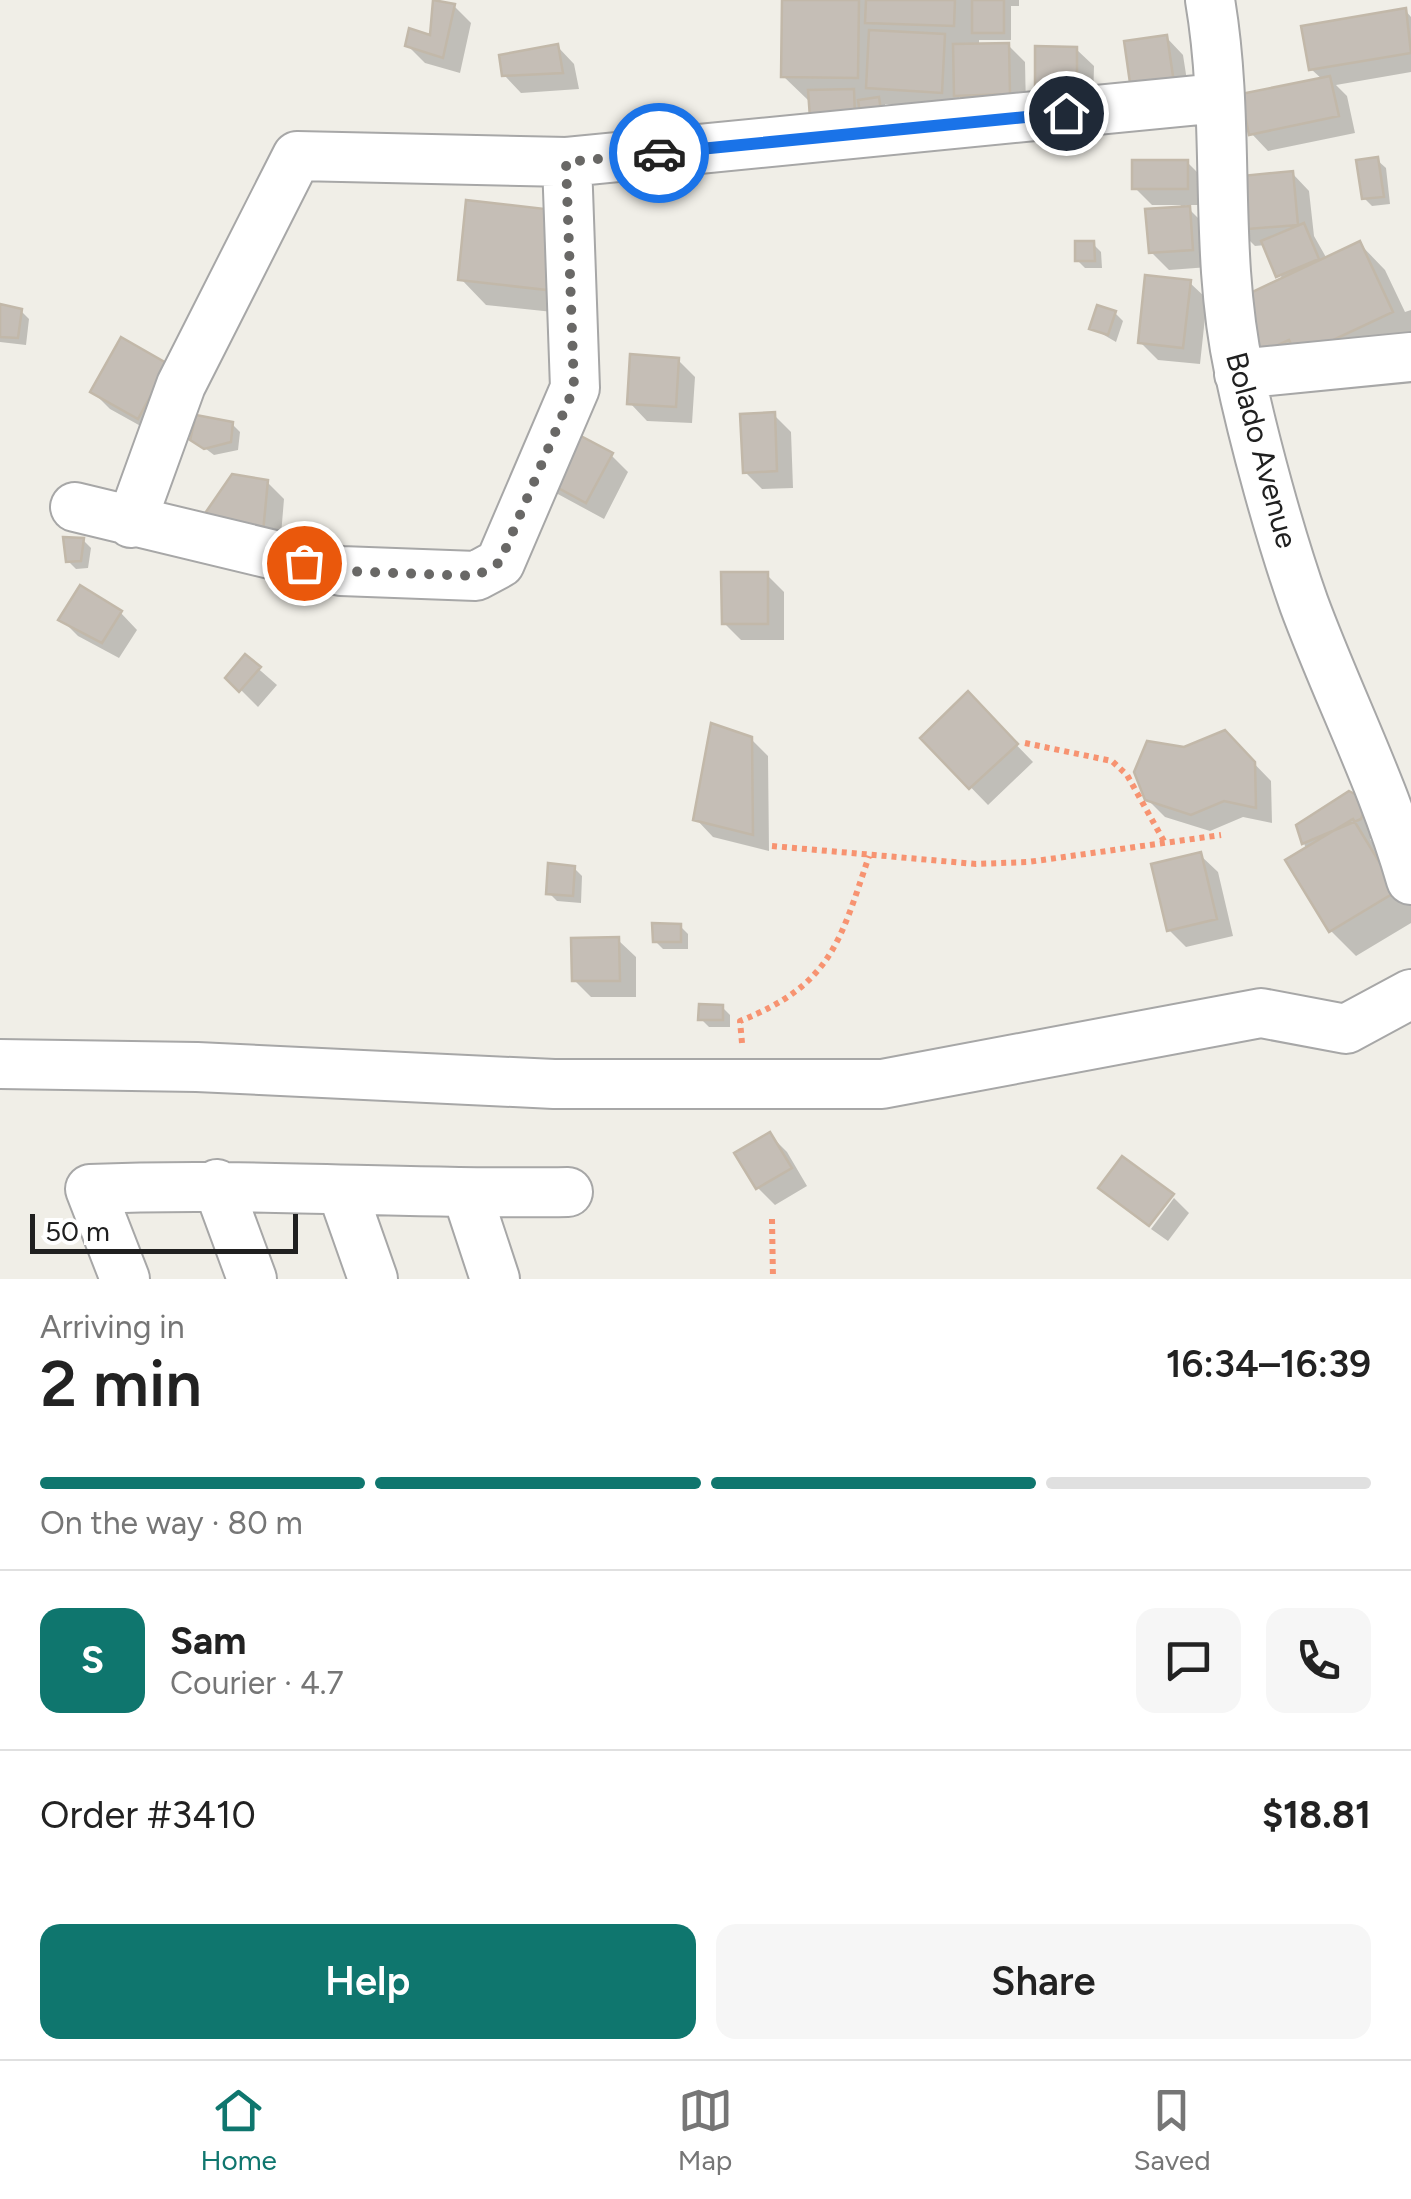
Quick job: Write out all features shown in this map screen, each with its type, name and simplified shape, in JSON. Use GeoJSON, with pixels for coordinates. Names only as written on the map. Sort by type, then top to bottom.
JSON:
{"type":"FeatureCollection","features":[{"type":"Feature","properties":{"kind":"street","name":"Bolado Avenue"},"geometry":{"type":"LineString","coordinates":[[1210,0],[1220,98],[1224,292],[1240,374],[1303,601],[1398,834],[1411,880]]}},
{"type":"Feature","properties":{"kind":"street"},"geometry":{"type":"LineString","coordinates":[[131,523],[181,385],[297,156],[566,162],[1220,98]]}},
{"type":"Feature","properties":{"kind":"street"},"geometry":{"type":"LineString","coordinates":[[76,507],[341,571],[476,576],[500,562],[574,388],[566,162]]}},
{"type":"Feature","properties":{"kind":"street"},"geometry":{"type":"LineString","coordinates":[[1240,374],[1411,357]]}},
{"type":"Feature","properties":{"kind":"street"},"geometry":{"type":"LineString","coordinates":[[0,1064],[197,1067],[554,1084],[882,1084],[1260,1013],[1346,1029],[1411,994]]}},
{"type":"Feature","properties":{"kind":"street"},"geometry":{"type":"LineString","coordinates":[[217,1184],[252,1279]]}},
{"type":"Feature","properties":{"kind":"street"},"geometry":{"type":"LineString","coordinates":[[125,1279],[90,1189],[217,1184],[467,1194],[568,1192]]}},
{"type":"Feature","properties":{"kind":"street"},"geometry":{"type":"LineString","coordinates":[[342,1191],[373,1279]]}},
{"type":"Feature","properties":{"kind":"street"},"geometry":{"type":"LineString","coordinates":[[467,1194],[495,1279]]}},
{"type":"Feature","properties":{"kind":"path"},"geometry":{"type":"LineString","coordinates":[[1025,744],[1112,761],[1127,775],[1164,843]]}},
{"type":"Feature","properties":{"kind":"path"},"geometry":{"type":"LineString","coordinates":[[772,846],[962,863],[1028,862],[1220,835]]}},
{"type":"Feature","properties":{"kind":"path"},"geometry":{"type":"LineString","coordinates":[[744,1084],[740,1021],[778,1006],[816,978],[844,930],[869,856]]}},
{"type":"Feature","properties":{"kind":"path"},"geometry":{"type":"LineString","coordinates":[[772,1219],[773,1279]]}},
{"type":"Feature","properties":{"kind":"building"},"geometry":{"type":"Polygon","coordinates":[[[433,0],[455,4],[443,58],[405,46],[409,28],[430,35],[433,0]]]}},
{"type":"Feature","properties":{"kind":"building"},"geometry":{"type":"Polygon","coordinates":[[[782,0],[859,0],[858,78],[781,77],[782,0]]]}},
{"type":"Feature","properties":{"kind":"building"},"geometry":{"type":"Polygon","coordinates":[[[866,0],[955,0],[954,26],[865,23],[866,0]]]}},
{"type":"Feature","properties":{"kind":"building"},"geometry":{"type":"Polygon","coordinates":[[[972,0],[1004,0],[1004,33],[972,33],[972,0]]]}},
{"type":"Feature","properties":{"kind":"building"},"geometry":{"type":"Polygon","coordinates":[[[1406,8],[1411,53],[1309,70],[1301,26],[1406,8]]]}},
{"type":"Feature","properties":{"kind":"building"},"geometry":{"type":"Polygon","coordinates":[[[869,30],[945,34],[942,93],[866,88],[869,30]]]}},
{"type":"Feature","properties":{"kind":"building"},"geometry":{"type":"Polygon","coordinates":[[[1167,35],[1174,83],[1131,90],[1124,41],[1167,35]]]}},
{"type":"Feature","properties":{"kind":"building"},"geometry":{"type":"Polygon","coordinates":[[[1009,43],[1010,94],[954,96],[953,44],[1009,43]]]}},
{"type":"Feature","properties":{"kind":"building"},"geometry":{"type":"Polygon","coordinates":[[[558,44],[563,73],[502,76],[499,55],[558,44]]]}},
{"type":"Feature","properties":{"kind":"building"},"geometry":{"type":"Polygon","coordinates":[[[1035,46],[1077,47],[1077,86],[1035,86],[1035,46]]]}},
{"type":"Feature","properties":{"kind":"building"},"geometry":{"type":"Polygon","coordinates":[[[1330,76],[1339,116],[1249,135],[1241,94],[1330,76]]]}},
{"type":"Feature","properties":{"kind":"building"},"geometry":{"type":"Polygon","coordinates":[[[854,89],[855,117],[810,118],[808,90],[854,89]]]}},
{"type":"Feature","properties":{"kind":"building"},"geometry":{"type":"Polygon","coordinates":[[[879,97],[882,117],[861,120],[858,100],[879,97]]]}},
{"type":"Feature","properties":{"kind":"building"},"geometry":{"type":"Polygon","coordinates":[[[1378,157],[1384,197],[1362,199],[1356,160],[1378,157]]]}},
{"type":"Feature","properties":{"kind":"building"},"geometry":{"type":"Polygon","coordinates":[[[1132,160],[1188,160],[1188,189],[1132,189],[1132,160]]]}},
{"type":"Feature","properties":{"kind":"building"},"geometry":{"type":"Polygon","coordinates":[[[1293,171],[1298,225],[1236,230],[1231,177],[1293,171]]]}},
{"type":"Feature","properties":{"kind":"building"},"geometry":{"type":"Polygon","coordinates":[[[466,200],[554,210],[547,290],[458,280],[466,200]]]}},
{"type":"Feature","properties":{"kind":"building"},"geometry":{"type":"Polygon","coordinates":[[[1190,206],[1193,250],[1149,253],[1145,209],[1190,206]]]}},
{"type":"Feature","properties":{"kind":"building"},"geometry":{"type":"Polygon","coordinates":[[[1304,223],[1319,259],[1276,277],[1261,241],[1304,223]]]}},
{"type":"Feature","properties":{"kind":"building"},"geometry":{"type":"Polygon","coordinates":[[[1075,241],[1094,241],[1095,261],[1075,261],[1075,241]]]}},
{"type":"Feature","properties":{"kind":"building"},"geometry":{"type":"Polygon","coordinates":[[[1360,241],[1393,312],[1297,357],[1289,340],[1254,356],[1229,303],[1360,241]]]}},
{"type":"Feature","properties":{"kind":"building"},"geometry":{"type":"Polygon","coordinates":[[[1145,275],[1191,280],[1183,348],[1138,343],[1145,275]]]}},
{"type":"Feature","properties":{"kind":"building"},"geometry":{"type":"Polygon","coordinates":[[[0,304],[22,309],[18,338],[0,337],[0,304]]]}},
{"type":"Feature","properties":{"kind":"building"},"geometry":{"type":"Polygon","coordinates":[[[1097,305],[1116,311],[1108,335],[1089,329],[1097,305]]]}},
{"type":"Feature","properties":{"kind":"building"},"geometry":{"type":"Polygon","coordinates":[[[121,337],[168,364],[138,419],[90,392],[121,337]]]}},
{"type":"Feature","properties":{"kind":"building"},"geometry":{"type":"Polygon","coordinates":[[[630,354],[679,358],[676,407],[627,404],[630,354]]]}},
{"type":"Feature","properties":{"kind":"building"},"geometry":{"type":"Polygon","coordinates":[[[775,412],[777,471],[743,473],[740,414],[775,412]]]}},
{"type":"Feature","properties":{"kind":"building"},"geometry":{"type":"Polygon","coordinates":[[[196,415],[233,422],[231,442],[204,449],[190,440],[196,415]]]}},
{"type":"Feature","properties":{"kind":"building"},"geometry":{"type":"Polygon","coordinates":[[[562,426],[613,453],[586,503],[536,476],[562,426]]]}},
{"type":"Feature","properties":{"kind":"building"},"geometry":{"type":"Polygon","coordinates":[[[232,474],[268,480],[263,532],[199,522],[232,474]]]}},
{"type":"Feature","properties":{"kind":"building"},"geometry":{"type":"Polygon","coordinates":[[[63,537],[84,538],[81,561],[66,562],[63,537]]]}},
{"type":"Feature","properties":{"kind":"building"},"geometry":{"type":"Polygon","coordinates":[[[721,572],[768,572],[768,624],[722,624],[721,572]]]}},
{"type":"Feature","properties":{"kind":"building"},"geometry":{"type":"Polygon","coordinates":[[[80,585],[122,611],[102,643],[58,620],[80,585]]]}},
{"type":"Feature","properties":{"kind":"building"},"geometry":{"type":"Polygon","coordinates":[[[245,654],[261,667],[239,692],[225,678],[245,654]]]}},
{"type":"Feature","properties":{"kind":"building"},"geometry":{"type":"Polygon","coordinates":[[[968,691],[1018,744],[969,789],[920,738],[968,691]]]}},
{"type":"Feature","properties":{"kind":"building"},"geometry":{"type":"Polygon","coordinates":[[[711,723],[752,737],[753,835],[693,820],[711,723]]]}},
{"type":"Feature","properties":{"kind":"building"},"geometry":{"type":"Polygon","coordinates":[[[1225,730],[1255,762],[1256,808],[1224,801],[1191,815],[1145,800],[1134,772],[1147,741],[1184,747],[1225,730]]]}},
{"type":"Feature","properties":{"kind":"building"},"geometry":{"type":"Polygon","coordinates":[[[1349,791],[1368,801],[1361,819],[1302,844],[1296,825],[1349,791]]]}},
{"type":"Feature","properties":{"kind":"building"},"geometry":{"type":"Polygon","coordinates":[[[1353,819],[1397,891],[1329,932],[1285,860],[1353,819]]]}},
{"type":"Feature","properties":{"kind":"building"},"geometry":{"type":"Polygon","coordinates":[[[1201,852],[1217,919],[1167,931],[1151,864],[1201,852]]]}},
{"type":"Feature","properties":{"kind":"building"},"geometry":{"type":"Polygon","coordinates":[[[548,863],[575,866],[573,896],[546,894],[548,863]]]}},
{"type":"Feature","properties":{"kind":"building"},"geometry":{"type":"Polygon","coordinates":[[[652,923],[681,924],[681,942],[653,942],[652,923]]]}},
{"type":"Feature","properties":{"kind":"building"},"geometry":{"type":"Polygon","coordinates":[[[619,937],[620,981],[572,981],[571,938],[619,937]]]}},
{"type":"Feature","properties":{"kind":"building"},"geometry":{"type":"Polygon","coordinates":[[[699,1004],[723,1005],[723,1020],[698,1020],[699,1004]]]}},
{"type":"Feature","properties":{"kind":"building"},"geometry":{"type":"Polygon","coordinates":[[[770,1132],[792,1168],[756,1189],[734,1153],[770,1132]]]}},
{"type":"Feature","properties":{"kind":"building"},"geometry":{"type":"Polygon","coordinates":[[[1122,1156],[1174,1194],[1149,1226],[1098,1188],[1122,1156]]]}},
{"type":"Feature","properties":{"kind":"way so far"},"geometry":{"type":"LineString","coordinates":[[304,563],[341,571],[476,576],[500,562],[574,388],[566,162],[659,153]]}},
{"type":"Feature","properties":{"kind":"route"},"geometry":{"type":"LineString","coordinates":[[659,153],[1066,113]]}}]}
